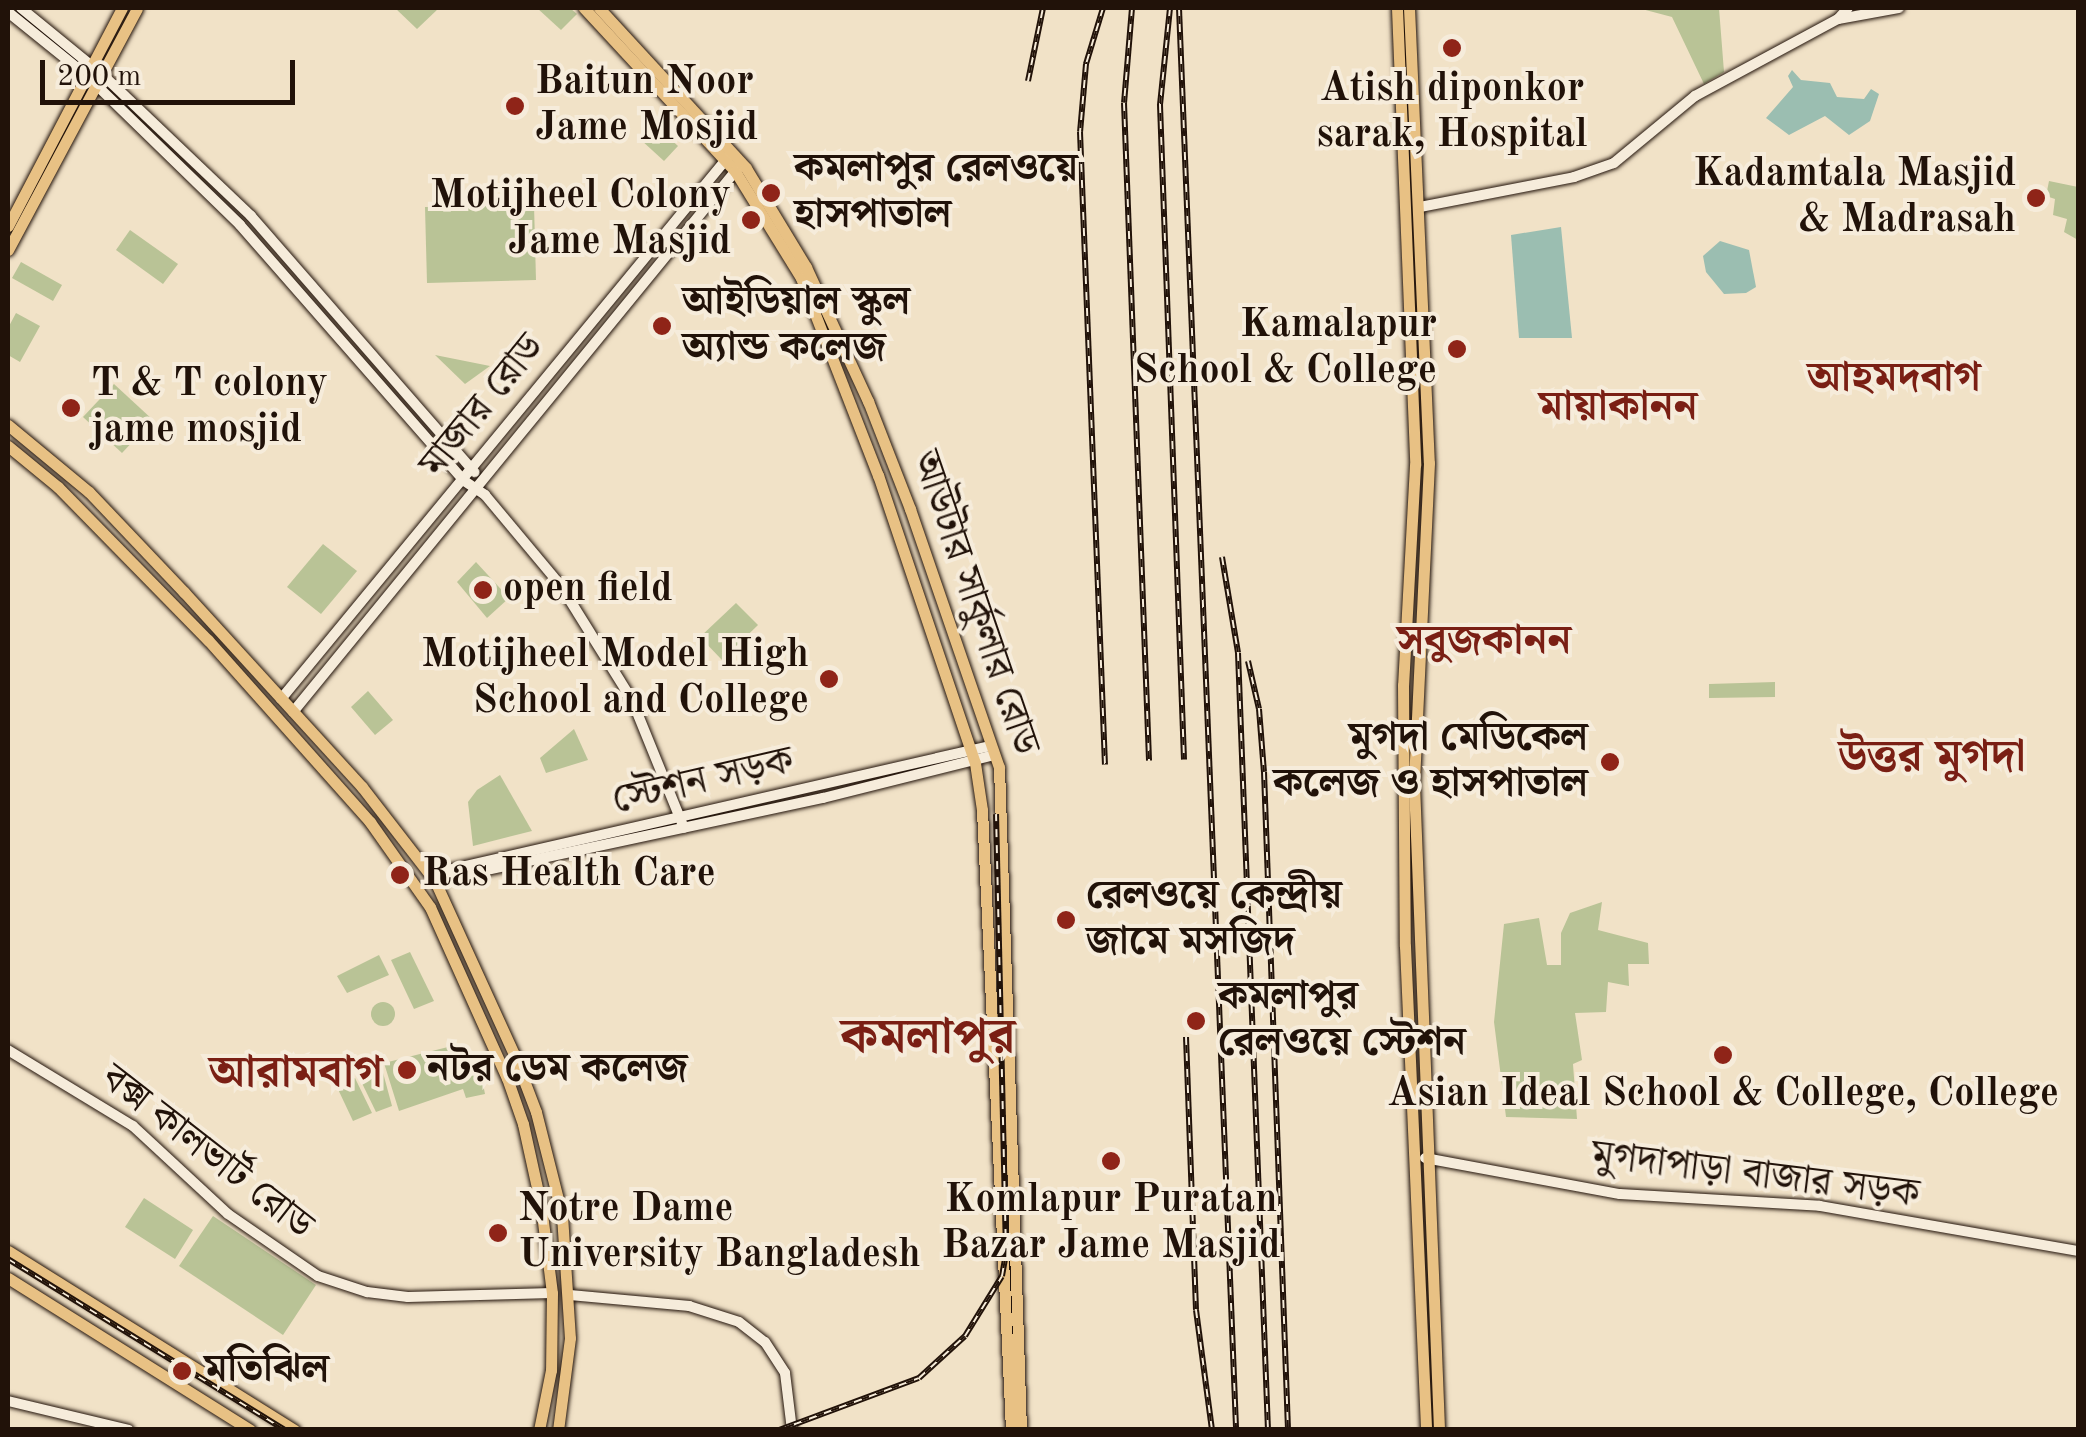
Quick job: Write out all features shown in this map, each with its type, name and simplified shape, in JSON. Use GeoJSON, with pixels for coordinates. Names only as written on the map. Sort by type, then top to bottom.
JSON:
{"type":"FeatureCollection","features":[{"type":"Feature","properties":{"kind":"main road"},"geometry":{"type":"LineString","coordinates":[[21,8],[262,228],[472,470],[476,484],[561,586],[602,645],[632,700],[682,823]]}},
{"type":"Feature","properties":{"kind":"main road"},"geometry":{"type":"LineString","coordinates":[[8,226],[122,8]]}},
{"type":"Feature","properties":{"kind":"main road"},"geometry":{"type":"LineString","coordinates":[[8,250],[137,8]]}},
{"type":"Feature","properties":{"kind":"main road","name":"আউটার সার্কুলার রোড"},"geometry":{"type":"LineString","coordinates":[[584,8],[734,162],[812,298],[921,597],[973,758],[981,791],[1011,1430]]}},
{"type":"Feature","properties":{"kind":"main road","name":"আউটার সার্কুলার রোড"},"geometry":{"type":"LineString","coordinates":[[599,8],[734,162],[806,267],[868,401],[910,509],[992,751],[1003,800],[1021,1430]]}},
{"type":"Feature","properties":{"kind":"main road"},"geometry":{"type":"LineString","coordinates":[[1397,8],[1413,208]]}},
{"type":"Feature","properties":{"kind":"main road"},"geometry":{"type":"LineString","coordinates":[[1408,8],[1416,465],[1403,685],[1426,1430]]}},
{"type":"Feature","properties":{"kind":"main road"},"geometry":{"type":"LineString","coordinates":[[1838,19],[1848,8]]}},
{"type":"Feature","properties":{"kind":"main road"},"geometry":{"type":"LineString","coordinates":[[1413,208],[1574,177],[1614,163],[1694,96],[1838,19],[1899,8]]}},
{"type":"Feature","properties":{"kind":"main road"},"geometry":{"type":"LineString","coordinates":[[8,12],[88,70]]}},
{"type":"Feature","properties":{"kind":"main road"},"geometry":{"type":"LineString","coordinates":[[100,81],[240,225],[463,480],[476,484]]}},
{"type":"Feature","properties":{"kind":"main road","name":"মাজার রোড"},"geometry":{"type":"LineString","coordinates":[[281,699],[734,162]]}},
{"type":"Feature","properties":{"kind":"main road","name":"মাজার রোড"},"geometry":{"type":"LineString","coordinates":[[293,712],[734,162]]}},
{"type":"Feature","properties":{"kind":"main road"},"geometry":{"type":"LineString","coordinates":[[8,425],[89,492],[362,787],[432,878],[493,1000],[536,1112],[566,1233],[570,1295],[567,1382],[558,1430]]}},
{"type":"Feature","properties":{"kind":"main road"},"geometry":{"type":"LineString","coordinates":[[8,446],[58,487],[141,570],[320,764],[418,886],[484,1019],[523,1124],[546,1231],[552,1292],[551,1370],[538,1430]]}},
{"type":"Feature","properties":{"kind":"main road"},"geometry":{"type":"LineString","coordinates":[[268,711],[281,699]]}},
{"type":"Feature","properties":{"kind":"main road"},"geometry":{"type":"LineString","coordinates":[[281,724],[293,712]]}},
{"type":"Feature","properties":{"kind":"main road","name":"স্টেশন সড়ক"},"geometry":{"type":"LineString","coordinates":[[432,878],[992,751]]}},
{"type":"Feature","properties":{"kind":"main road"},"geometry":{"type":"LineString","coordinates":[[418,886],[432,878]]}},
{"type":"Feature","properties":{"kind":"main road"},"geometry":{"type":"LineString","coordinates":[[1411,919],[1438,1430]]}},
{"type":"Feature","properties":{"kind":"main road","name":"বক্স কালভার্ট রোড"},"geometry":{"type":"LineString","coordinates":[[8,1050],[133,1126],[228,1214],[318,1276],[368,1292],[408,1297],[552,1292]]}},
{"type":"Feature","properties":{"kind":"main road","name":"মুগদাপাড়া বাজার সড়ক"},"geometry":{"type":"LineString","coordinates":[[1425,1158],[1620,1194],[1820,1206],[2078,1251]]}},
{"type":"Feature","properties":{"kind":"main road"},"geometry":{"type":"LineString","coordinates":[[8,1250],[295,1430]]}},
{"type":"Feature","properties":{"kind":"main road"},"geometry":{"type":"LineString","coordinates":[[8,1278],[250,1430]]}},
{"type":"Feature","properties":{"kind":"main road"},"geometry":{"type":"LineString","coordinates":[[570,1295],[689,1306],[739,1322],[764,1342],[785,1373],[792,1430]]}},
{"type":"Feature","properties":{"kind":"main road"},"geometry":{"type":"LineString","coordinates":[[8,1401],[129,1430]]}},
{"type":"Feature","properties":{"kind":"shaded area"},"geometry":{"type":"Polygon","coordinates":[[[395,8],[439,8],[417,29],[395,8]]]}},
{"type":"Feature","properties":{"kind":"shaded area"},"geometry":{"type":"Polygon","coordinates":[[[537,8],[570,8],[577,14],[561,30],[537,8]]]}},
{"type":"Feature","properties":{"kind":"shaded area"},"geometry":{"type":"Polygon","coordinates":[[[1638,8],[1719,8],[1724,72],[1704,84],[1672,17],[1638,8]]]}},
{"type":"Feature","properties":{"kind":"shaded area"},"geometry":{"type":"Polygon","coordinates":[[[1792,70],[1801,80],[1830,83],[1837,97],[1864,99],[1871,89],[1879,94],[1870,121],[1849,135],[1825,116],[1789,135],[1766,118],[1793,87],[1788,76],[1792,70]]]}},
{"type":"Feature","properties":{"kind":"shaded area"},"geometry":{"type":"Polygon","coordinates":[[[655,125],[678,146],[664,161],[641,140],[655,125]]]}},
{"type":"Feature","properties":{"kind":"shaded area"},"geometry":{"type":"Polygon","coordinates":[[[2049,181],[2078,187],[2078,240],[2064,232],[2067,219],[2053,215],[2055,199],[2046,196],[2049,181]]]}},
{"type":"Feature","properties":{"kind":"shaded area"},"geometry":{"type":"Polygon","coordinates":[[[534,205],[536,280],[427,283],[425,207],[534,205]]]}},
{"type":"Feature","properties":{"kind":"shaded area"},"geometry":{"type":"Polygon","coordinates":[[[1561,227],[1572,338],[1519,338],[1511,235],[1561,227]]]}},
{"type":"Feature","properties":{"kind":"shaded area"},"geometry":{"type":"Polygon","coordinates":[[[130,230],[178,264],[163,284],[116,250],[130,230]]]}},
{"type":"Feature","properties":{"kind":"shaded area"},"geometry":{"type":"Polygon","coordinates":[[[1720,241],[1749,250],[1756,287],[1746,293],[1724,294],[1706,272],[1703,256],[1720,241]]]}},
{"type":"Feature","properties":{"kind":"shaded area"},"geometry":{"type":"Polygon","coordinates":[[[21,262],[62,285],[53,301],[12,278],[21,262]]]}},
{"type":"Feature","properties":{"kind":"shaded area"},"geometry":{"type":"Polygon","coordinates":[[[16,313],[40,326],[20,362],[8,355],[8,328],[16,313]]]}},
{"type":"Feature","properties":{"kind":"shaded area"},"geometry":{"type":"Polygon","coordinates":[[[435,355],[490,366],[465,384],[435,355]]]}},
{"type":"Feature","properties":{"kind":"shaded area"},"geometry":{"type":"Polygon","coordinates":[[[114,384],[153,420],[122,453],[83,417],[114,384]]]}},
{"type":"Feature","properties":{"kind":"shaded area"},"geometry":{"type":"Polygon","coordinates":[[[323,544],[357,571],[321,614],[287,587],[323,544]]]}},
{"type":"Feature","properties":{"kind":"shaded area","name":"open field"},"geometry":{"type":"Polygon","coordinates":[[[476,562],[509,598],[487,618],[457,582],[476,562]]]}},
{"type":"Feature","properties":{"kind":"shaded area"},"geometry":{"type":"Polygon","coordinates":[[[736,603],[758,625],[722,660],[700,637],[736,603]]]}},
{"type":"Feature","properties":{"kind":"shaded area"},"geometry":{"type":"Polygon","coordinates":[[[1775,682],[1775,697],[1709,698],[1709,684],[1775,682]]]}},
{"type":"Feature","properties":{"kind":"shaded area"},"geometry":{"type":"Polygon","coordinates":[[[368,691],[393,720],[375,735],[351,707],[368,691]]]}},
{"type":"Feature","properties":{"kind":"shaded area"},"geometry":{"type":"Polygon","coordinates":[[[574,729],[588,760],[546,773],[540,758],[574,729]]]}},
{"type":"Feature","properties":{"kind":"shaded area"},"geometry":{"type":"Polygon","coordinates":[[[500,775],[532,831],[473,846],[468,802],[477,790],[500,775]]]}},
{"type":"Feature","properties":{"kind":"shaded area"},"geometry":{"type":"Polygon","coordinates":[[[1602,902],[1598,930],[1648,943],[1649,964],[1628,964],[1629,986],[1608,982],[1606,1012],[1575,1013],[1582,1060],[1573,1064],[1577,1119],[1506,1117],[1494,1022],[1504,924],[1539,918],[1547,965],[1561,965],[1561,933],[1570,913],[1602,902]]]}},
{"type":"Feature","properties":{"kind":"shaded area"},"geometry":{"type":"Polygon","coordinates":[[[410,952],[434,1001],[414,1009],[391,960],[410,952]]]}},
{"type":"Feature","properties":{"kind":"shaded area"},"geometry":{"type":"Polygon","coordinates":[[[379,955],[389,975],[347,993],[337,976],[379,955]]]}},
{"type":"Feature","properties":{"kind":"shaded area"},"geometry":{"type":"Polygon","coordinates":[[[383,1002],[395,1014],[383,1026],[371,1014],[383,1002]]]}},
{"type":"Feature","properties":{"kind":"shaded area"},"geometry":{"type":"Polygon","coordinates":[[[452,1046],[460,1074],[480,1069],[485,1094],[466,1098],[463,1089],[399,1111],[384,1063],[452,1046]]]}},
{"type":"Feature","properties":{"kind":"shaded area"},"geometry":{"type":"Polygon","coordinates":[[[382,1069],[392,1106],[376,1112],[359,1077],[382,1069]]]}},
{"type":"Feature","properties":{"kind":"shaded area"},"geometry":{"type":"Polygon","coordinates":[[[355,1078],[372,1113],[353,1121],[336,1085],[355,1078]]]}},
{"type":"Feature","properties":{"kind":"shaded area"},"geometry":{"type":"Polygon","coordinates":[[[144,1198],[193,1230],[175,1259],[125,1227],[144,1198]]]}},
{"type":"Feature","properties":{"kind":"shaded area"},"geometry":{"type":"Polygon","coordinates":[[[213,1216],[316,1285],[283,1335],[179,1266],[213,1216]]]}},
{"type":"Feature","properties":{"kind":"railway"},"geometry":{"type":"LineString","coordinates":[[1028,81],[1043,8]]}},
{"type":"Feature","properties":{"kind":"railway"},"geometry":{"type":"LineString","coordinates":[[1103,8],[1086,64],[1080,132],[1105,765]]}},
{"type":"Feature","properties":{"kind":"railway"},"geometry":{"type":"LineString","coordinates":[[1132,8],[1124,103],[1149,761]]}},
{"type":"Feature","properties":{"kind":"railway"},"geometry":{"type":"LineString","coordinates":[[1170,8],[1160,105],[1184,760]]}},
{"type":"Feature","properties":{"kind":"railway"},"geometry":{"type":"LineString","coordinates":[[1179,8],[1236,1430]]}},
{"type":"Feature","properties":{"kind":"railway"},"geometry":{"type":"LineString","coordinates":[[1222,557],[1238,653],[1268,1430]]}},
{"type":"Feature","properties":{"kind":"railway"},"geometry":{"type":"LineString","coordinates":[[1248,661],[1259,709],[1264,772],[1288,1430]]}},
{"type":"Feature","properties":{"kind":"railway"},"geometry":{"type":"LineString","coordinates":[[779,1430],[919,1378],[965,1336],[1002,1276],[1006,1253],[996,814]]}},
{"type":"Feature","properties":{"kind":"railway"},"geometry":{"type":"LineString","coordinates":[[1186,1037],[1196,1310],[1212,1430]]}},
{"type":"Feature","properties":{"kind":"railway"},"geometry":{"type":"LineString","coordinates":[[8,1259],[285,1430]]}},
{"type":"Feature","properties":{"kind":"place","name":"Atish diponkor sarak, Hospital"},"geometry":{"type":"Point","coordinates":[1452,48]}},
{"type":"Feature","properties":{"kind":"place","name":"Baitun Noor Jame Mosjid"},"geometry":{"type":"Point","coordinates":[515,106]}},
{"type":"Feature","properties":{"kind":"place","name":"কমলাপুর রেলওয়ে হাসপাতাল"},"geometry":{"type":"Point","coordinates":[771,193]}},
{"type":"Feature","properties":{"kind":"place","name":"Kadamtala Masjid & Madrasah"},"geometry":{"type":"Point","coordinates":[2036,198]}},
{"type":"Feature","properties":{"kind":"place","name":"Motijheel Colony Jame Masjid"},"geometry":{"type":"Point","coordinates":[751,220]}},
{"type":"Feature","properties":{"kind":"place","name":"আইডিয়াল স্কুল অ্যান্ড কলেজ"},"geometry":{"type":"Point","coordinates":[662,326]}},
{"type":"Feature","properties":{"kind":"place","name":"Kamalapur School & College"},"geometry":{"type":"Point","coordinates":[1457,349]}},
{"type":"Feature","properties":{"kind":"place","name":"T & T colony jame mosjid"},"geometry":{"type":"Point","coordinates":[71,408]}},
{"type":"Feature","properties":{"kind":"place","name":"open field"},"geometry":{"type":"Point","coordinates":[483,590]}},
{"type":"Feature","properties":{"kind":"place","name":"Motijheel Model High School and College"},"geometry":{"type":"Point","coordinates":[829,679]}},
{"type":"Feature","properties":{"kind":"place","name":"মুগদা মেডিকেল কলেজ ও হাসপাতাল"},"geometry":{"type":"Point","coordinates":[1610,762]}},
{"type":"Feature","properties":{"kind":"place","name":"Ras Health Care"},"geometry":{"type":"Point","coordinates":[400,875]}},
{"type":"Feature","properties":{"kind":"place","name":"রেলওয়ে কেন্দ্রীয় জামে মসজিদ"},"geometry":{"type":"Point","coordinates":[1066,920]}},
{"type":"Feature","properties":{"kind":"place","name":"কমলাপুর রেলওয়ে স্টেশন"},"geometry":{"type":"Point","coordinates":[1196,1021]}},
{"type":"Feature","properties":{"kind":"place","name":"Asian Ideal School & College, College"},"geometry":{"type":"Point","coordinates":[1723,1055]}},
{"type":"Feature","properties":{"kind":"place","name":"নটর ডেম কলেজ"},"geometry":{"type":"Point","coordinates":[407,1070]}},
{"type":"Feature","properties":{"kind":"place","name":"Komlapur Puratan Bazar Jame Masjid"},"geometry":{"type":"Point","coordinates":[1111,1161]}},
{"type":"Feature","properties":{"kind":"place","name":"Notre Dame University Bangladesh"},"geometry":{"type":"Point","coordinates":[498,1233]}},
{"type":"Feature","properties":{"kind":"place","name":"মতিঝিল"},"geometry":{"type":"Point","coordinates":[182,1371]}},
{"type":"Feature","properties":{"kind":"district","name":"আহমদবাগ"},"geometry":{"type":"Point","coordinates":[1894,379]}},
{"type":"Feature","properties":{"kind":"district","name":"মায়াকানন"},"geometry":{"type":"Point","coordinates":[1618,408]}},
{"type":"Feature","properties":{"kind":"district","name":"সবুজকানন"},"geometry":{"type":"Point","coordinates":[1484,642]}},
{"type":"Feature","properties":{"kind":"district","name":"উত্তর মুগদা"},"geometry":{"type":"Point","coordinates":[1932,759]}},
{"type":"Feature","properties":{"kind":"district","name":"কমলাপুর"},"geometry":{"type":"Point","coordinates":[928,1040]}},
{"type":"Feature","properties":{"kind":"district","name":"আরামবাগ"},"geometry":{"type":"Point","coordinates":[296,1075]}}]}
